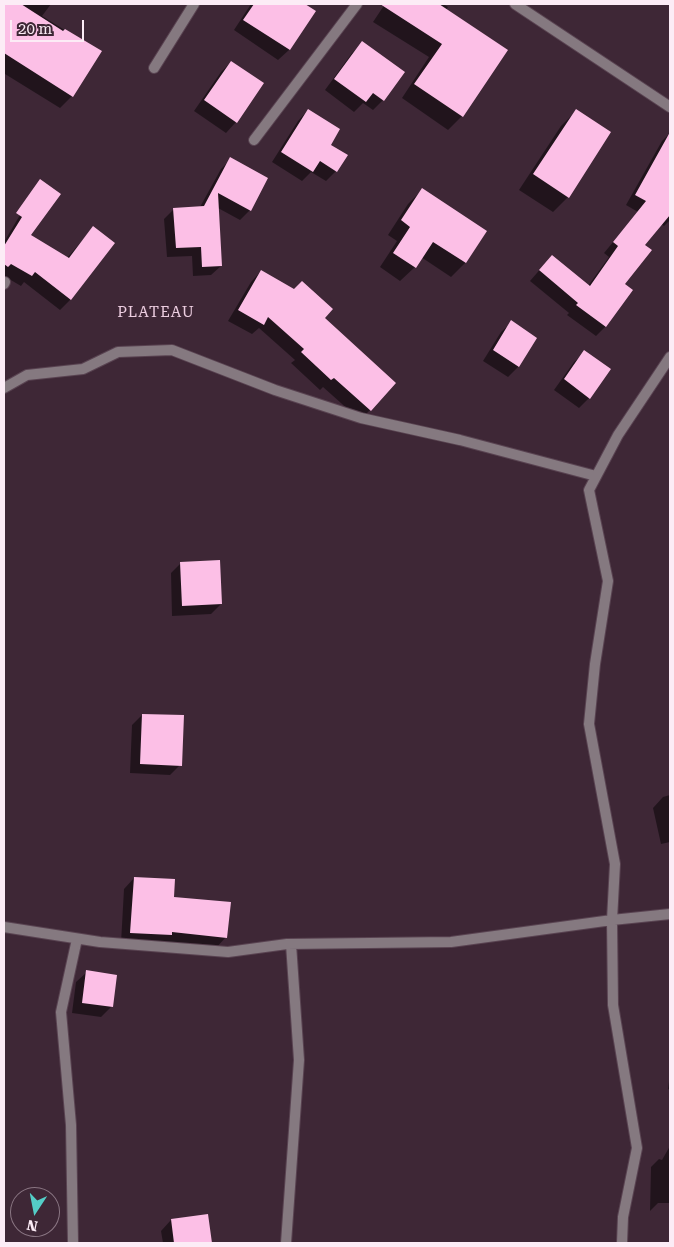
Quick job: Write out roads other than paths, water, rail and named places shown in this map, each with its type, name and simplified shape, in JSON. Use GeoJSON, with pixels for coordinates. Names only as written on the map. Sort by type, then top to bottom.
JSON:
{"type":"FeatureCollection","features":[{"type":"Feature","properties":{"kind":"street"},"geometry":{"type":"LineString","coordinates":[[154,68],[194,4]]}},
{"type":"Feature","properties":{"kind":"street"},"geometry":{"type":"LineString","coordinates":[[254,140],[357,4]]}},
{"type":"Feature","properties":{"kind":"street"},"geometry":{"type":"LineString","coordinates":[[515,4],[670,108]]}},
{"type":"Feature","properties":{"kind":"street"},"geometry":{"type":"LineString","coordinates":[[4,388],[27,375],[83,369],[118,352],[172,350],[274,390],[361,418],[460,440],[596,476]]}},
{"type":"Feature","properties":{"kind":"street"},"geometry":{"type":"LineString","coordinates":[[622,1243],[623,1217],[637,1148],[613,1005],[612,920],[615,864],[589,724],[595,664],[608,581],[589,490],[618,435],[670,357]]}},
{"type":"Feature","properties":{"kind":"street"},"geometry":{"type":"LineString","coordinates":[[4,927],[100,942],[228,952],[291,944],[451,942],[670,914]]}},
{"type":"Feature","properties":{"kind":"street"},"geometry":{"type":"LineString","coordinates":[[74,1243],[71,1125],[61,1012],[77,939]]}},
{"type":"Feature","properties":{"kind":"street"},"geometry":{"type":"LineString","coordinates":[[286,1243],[299,1060],[291,944]]}},
{"type":"Feature","properties":{"kind":"district","name":"PLATEAU"},"geometry":{"type":"Point","coordinates":[156,313]}}]}
